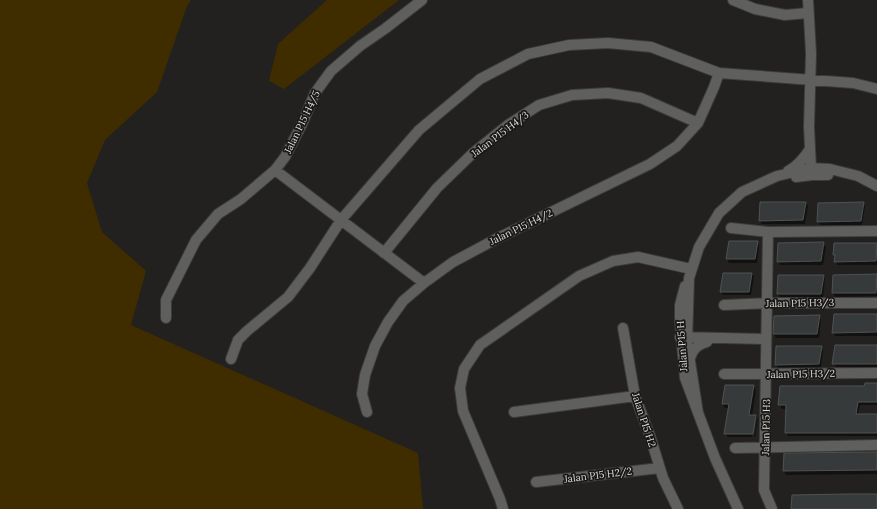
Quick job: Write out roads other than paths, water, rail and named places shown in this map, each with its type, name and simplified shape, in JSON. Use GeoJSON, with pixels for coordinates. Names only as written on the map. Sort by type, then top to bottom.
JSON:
{"type":"FeatureCollection","features":[{"type":"Feature","properties":{"kind":"street","name":"Jalan P15 H4/5"},"geometry":{"type":"LineString","coordinates":[[166,318],[166,300],[196,240],[218,214],[241,198],[275,170],[285,157],[302,124],[315,93],[330,71],[360,46],[422,0]]}},
{"type":"Feature","properties":{"kind":"street"},"geometry":{"type":"LineString","coordinates":[[733,0],[755,9],[785,15],[808,13]]}},
{"type":"Feature","properties":{"kind":"street"},"geometry":{"type":"LineString","coordinates":[[790,178],[807,172],[810,168],[811,53],[808,0]]}},
{"type":"Feature","properties":{"kind":"street"},"geometry":{"type":"LineString","coordinates":[[232,359],[238,340],[288,297],[310,268],[341,220],[419,130],[480,79],[528,54],[570,45],[615,44],[651,47],[719,73],[853,83],[877,89]]}},
{"type":"Feature","properties":{"kind":"street","name":"Jalan P15 H4/2"},"geometry":{"type":"LineString","coordinates":[[367,412],[362,394],[365,375],[374,346],[388,322],[403,301],[424,283],[453,262],[496,239],[650,164],[677,146],[698,123],[719,73]]}},
{"type":"Feature","properties":{"kind":"street","name":"Jalan P15 H4/3"},"geometry":{"type":"LineString","coordinates":[[384,253],[436,188],[472,154],[508,125],[539,105],[572,95],[608,93],[641,98],[698,123]]}},
{"type":"Feature","properties":{"kind":"street"},"geometry":{"type":"LineString","coordinates":[[810,148],[829,172]]}},
{"type":"Feature","properties":{"kind":"street"},"geometry":{"type":"LineString","coordinates":[[777,176],[795,167],[803,159],[810,148]]}},
{"type":"Feature","properties":{"kind":"street"},"geometry":{"type":"LineString","coordinates":[[810,168],[814,171],[829,172]]}},
{"type":"Feature","properties":{"kind":"street","name":"Jalan P15 H"},"geometry":{"type":"LineString","coordinates":[[738,509],[715,458],[685,378],[684,339],[680,305],[699,247],[719,213],[742,192],[777,176],[810,168]]}},
{"type":"Feature","properties":{"kind":"street"},"geometry":{"type":"LineString","coordinates":[[275,170],[424,283]]}},
{"type":"Feature","properties":{"kind":"street","name":"Jalan P15 H"},"geometry":{"type":"LineString","coordinates":[[742,192],[778,180],[829,172],[877,186]]}},
{"type":"Feature","properties":{"kind":"street"},"geometry":{"type":"LineString","coordinates":[[731,228],[768,232],[877,231]]}},
{"type":"Feature","properties":{"kind":"street","name":"Jalan P15 H3"},"geometry":{"type":"LineString","coordinates":[[768,232],[766,447],[764,490],[772,509]]}},
{"type":"Feature","properties":{"kind":"street"},"geometry":{"type":"LineString","coordinates":[[503,509],[463,411],[460,388],[464,369],[480,345],[579,276],[613,261],[638,257],[690,273]]}},
{"type":"Feature","properties":{"kind":"street","name":"Jalan P15 H"},"geometry":{"type":"LineString","coordinates":[[690,273],[688,315],[684,339],[690,358],[698,413]]}},
{"type":"Feature","properties":{"kind":"street","name":"Jalan P15 H3/3"},"geometry":{"type":"LineString","coordinates":[[724,305],[767,303],[877,303]]}},
{"type":"Feature","properties":{"kind":"street"},"geometry":{"type":"LineString","coordinates":[[688,315],[694,325],[707,339]]}},
{"type":"Feature","properties":{"kind":"street","name":"Jalan P15 H2"},"geometry":{"type":"LineString","coordinates":[[623,328],[635,396],[660,468],[678,509]]}},
{"type":"Feature","properties":{"kind":"street"},"geometry":{"type":"LineString","coordinates":[[684,339],[766,342]]}},
{"type":"Feature","properties":{"kind":"street"},"geometry":{"type":"LineString","coordinates":[[690,358],[693,349],[707,339]]}},
{"type":"Feature","properties":{"kind":"street","name":"Jalan P15 H3/2"},"geometry":{"type":"LineString","coordinates":[[724,374],[766,375],[877,373]]}},
{"type":"Feature","properties":{"kind":"street"},"geometry":{"type":"LineString","coordinates":[[514,412],[635,396]]}},
{"type":"Feature","properties":{"kind":"street"},"geometry":{"type":"LineString","coordinates":[[735,448],[877,445]]}},
{"type":"Feature","properties":{"kind":"street","name":"Jalan P15 H2/2"},"geometry":{"type":"LineString","coordinates":[[536,482],[660,468]]}}]}
